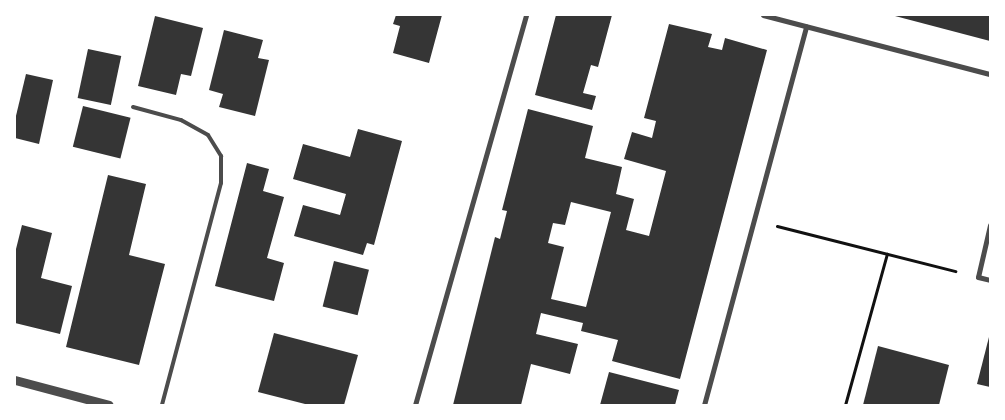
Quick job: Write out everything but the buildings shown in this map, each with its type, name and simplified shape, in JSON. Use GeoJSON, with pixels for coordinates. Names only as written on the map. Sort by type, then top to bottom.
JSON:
{"type":"FeatureCollection","features":[{"type":"Feature","properties":{"kind":"street"},"geometry":{"type":"LineString","coordinates":[[414,405],[526,15]]}},
{"type":"Feature","properties":{"kind":"street"},"geometry":{"type":"LineString","coordinates":[[763,15],[990,74]]}},
{"type":"Feature","properties":{"kind":"street"},"geometry":{"type":"LineString","coordinates":[[704,405],[806,26]]}},
{"type":"Feature","properties":{"kind":"street"},"geometry":{"type":"LineString","coordinates":[[990,225],[978,277],[990,280]]}},
{"type":"Feature","properties":{"kind":"street"},"geometry":{"type":"LineString","coordinates":[[15,380],[109,405]]}},
{"type":"Feature","properties":{"kind":"lane"},"geometry":{"type":"LineString","coordinates":[[132,107],[181,120],[208,135],[220,156],[220,183],[162,405]]}},
{"type":"Feature","properties":{"kind":"path"},"geometry":{"type":"LineString","coordinates":[[754,220],[978,277]]}},
{"type":"Feature","properties":{"kind":"path"},"geometry":{"type":"LineString","coordinates":[[846,405],[887,254]]}}]}
